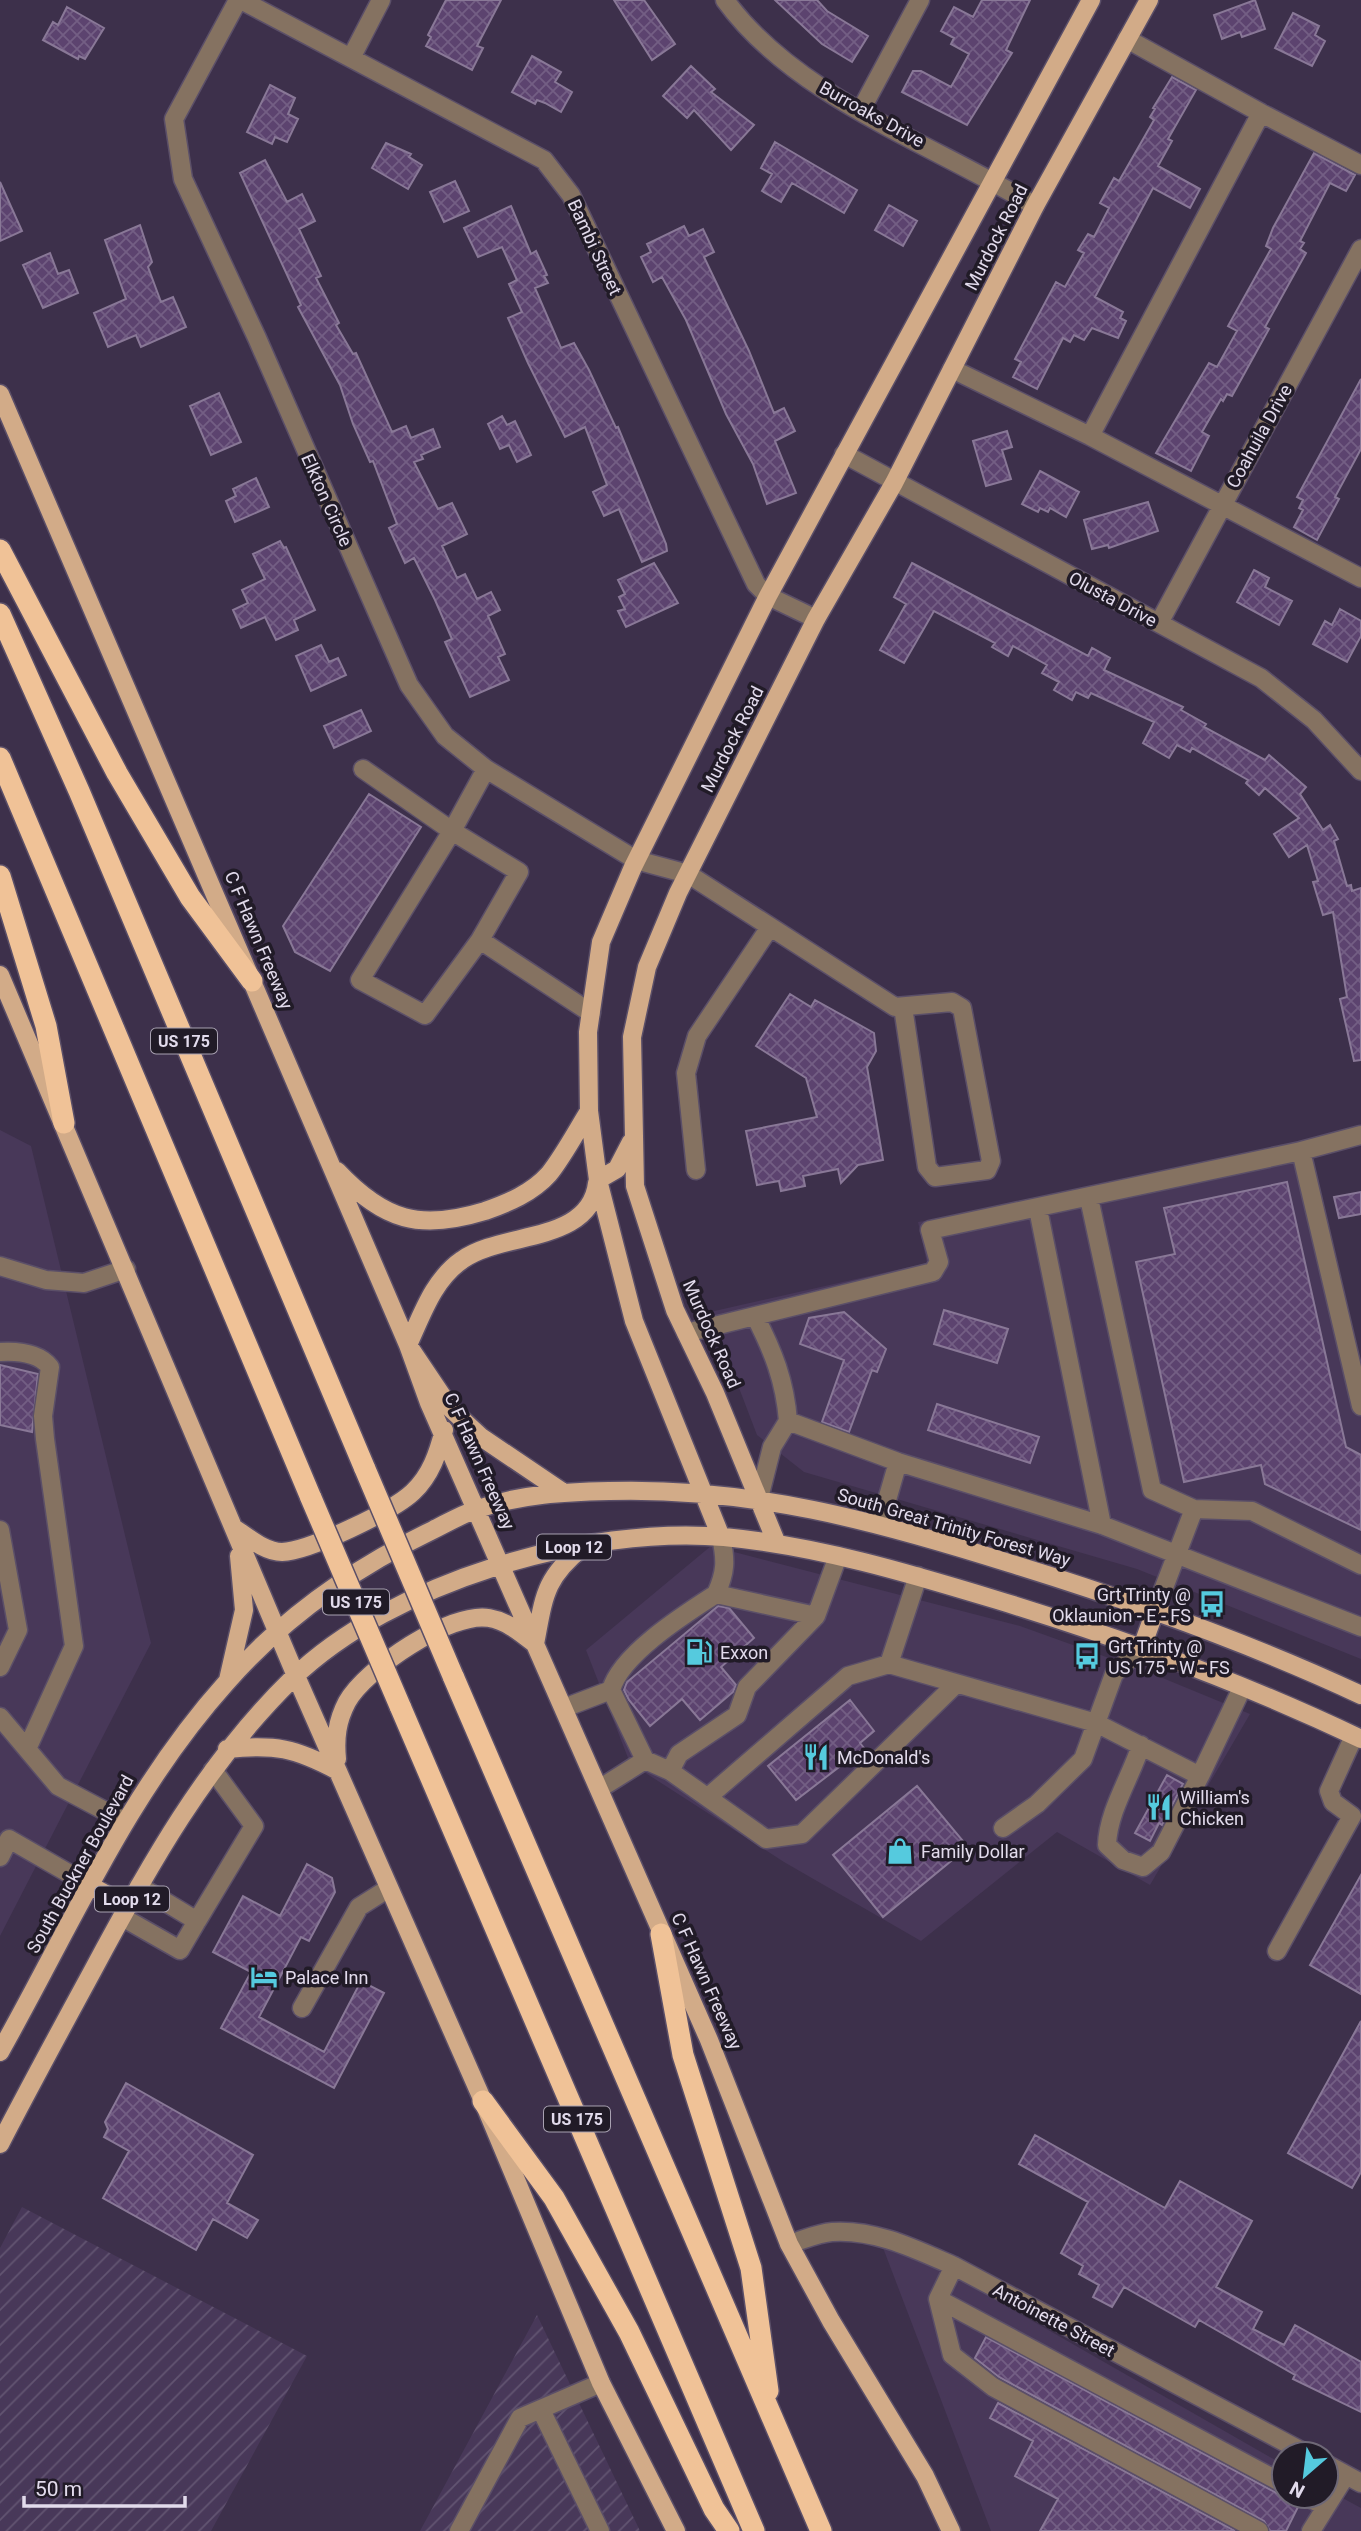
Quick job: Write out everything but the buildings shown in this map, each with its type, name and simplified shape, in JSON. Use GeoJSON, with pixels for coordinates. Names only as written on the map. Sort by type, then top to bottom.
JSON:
{"type":"FeatureCollection","features":[{"type":"Feature","properties":{"kind":"highway"},"geometry":{"type":"LineString","coordinates":[[0,550],[117,773],[190,897],[252,981]]}},
{"type":"Feature","properties":{"kind":"highway","name":"US 175"},"geometry":{"type":"LineString","coordinates":[[0,614],[79,791],[453,1676],[821,2531]]}},
{"type":"Feature","properties":{"kind":"highway","name":"US 175"},"geometry":{"type":"LineString","coordinates":[[0,758],[311,1498],[754,2531]]}},
{"type":"Feature","properties":{"kind":"highway"},"geometry":{"type":"LineString","coordinates":[[0,876],[46,1026],[64,1123]]}},
{"type":"Feature","properties":{"kind":"highway"},"geometry":{"type":"LineString","coordinates":[[661,1934],[682,2055],[751,2268],[772,2419]]}},
{"type":"Feature","properties":{"kind":"highway"},"geometry":{"type":"LineString","coordinates":[[483,2101],[554,2198],[629,2332],[715,2509],[729,2531]]}},
{"type":"Feature","properties":{"kind":"main road","name":"Murdock Road"},"geometry":{"type":"LineString","coordinates":[[721,1537],[634,1321],[597,1180],[589,1111],[591,1013],[601,942],[636,860],[768,596],[1091,0]]}},
{"type":"Feature","properties":{"kind":"main road","name":"Murdock Road"},"geometry":{"type":"LineString","coordinates":[[777,1544],[760,1498],[675,1310],[635,1186],[632,1037],[647,967],[688,874],[816,619],[894,483],[1035,206],[1149,0]]}},
{"type":"Feature","properties":{"kind":"main road","name":"C F Hawn Freeway"},"geometry":{"type":"LineString","coordinates":[[0,394],[408,1345],[429,1403],[444,1430],[501,1567],[709,2040],[789,2244],[831,2321],[925,2476],[951,2531]]}},
{"type":"Feature","properties":{"kind":"main road"},"geometry":{"type":"LineString","coordinates":[[0,975],[296,1676],[483,2101],[601,2384],[676,2531]]}},
{"type":"Feature","properties":{"kind":"main road"},"geometry":{"type":"LineString","coordinates":[[327,1160],[357,1192],[374,1204],[420,1223],[442,1222],[514,1200],[530,1189],[547,1175],[589,1111]]}},
{"type":"Feature","properties":{"kind":"main road"},"geometry":{"type":"LineString","coordinates":[[561,1491],[481,1437],[461,1419],[408,1345],[429,1297],[462,1259],[496,1244],[559,1228],[586,1213],[595,1201],[597,1180],[617,1169],[633,1137]]}},
{"type":"Feature","properties":{"kind":"main road"},"geometry":{"type":"LineString","coordinates":[[234,1528],[267,1549],[280,1552],[298,1549],[363,1523],[413,1493],[433,1466],[444,1430]]}},
{"type":"Feature","properties":{"kind":"main road","name":"South Great Trinity Forest Way"},"geometry":{"type":"LineString","coordinates":[[477,1509],[561,1491],[701,1492],[760,1498],[880,1524],[1155,1611],[1361,1695]]}},
{"type":"Feature","properties":{"kind":"main road","name":"South Buckner Boulevard"},"geometry":{"type":"LineString","coordinates":[[0,2052],[5,2031],[124,1821],[167,1755],[228,1680],[278,1630],[376,1558],[477,1509]]}},
{"type":"Feature","properties":{"kind":"main road"},"geometry":{"type":"LineString","coordinates":[[228,1680],[244,1610],[234,1528]]}},
{"type":"Feature","properties":{"kind":"main road","name":"Loop 12"},"geometry":{"type":"LineString","coordinates":[[0,2144],[7,2114],[139,1886],[227,1749],[296,1676],[338,1642],[399,1606],[456,1579],[587,1544],[649,1537],[721,1537],[777,1544],[918,1576],[1142,1647],[1358,1737]]}},
{"type":"Feature","properties":{"kind":"main road"},"geometry":{"type":"LineString","coordinates":[[338,1771],[335,1736],[348,1701],[364,1680],[411,1643],[471,1617],[490,1618],[508,1624],[536,1644],[551,1581],[560,1566],[587,1544]]}},
{"type":"Feature","properties":{"kind":"main road"},"geometry":{"type":"LineString","coordinates":[[1142,1647],[1155,1611]]}},
{"type":"Feature","properties":{"kind":"main road"},"geometry":{"type":"LineString","coordinates":[[227,1749],[267,1745],[292,1749],[338,1771]]}},
{"type":"Feature","properties":{"kind":"main road"},"geometry":{"type":"LineString","coordinates":[[89,1885],[125,1911]]}},
{"type":"Feature","properties":{"kind":"street","name":"Bambi Street"},"geometry":{"type":"LineString","coordinates":[[240,0],[544,160],[571,195],[756,584],[768,596],[816,619]]}},
{"type":"Feature","properties":{"kind":"street","name":"Elkton Circle"},"geometry":{"type":"LineString","coordinates":[[240,0],[174,119],[183,179],[257,338],[409,685],[445,736],[486,769],[636,860],[688,874],[895,1007],[904,1007]]}},
{"type":"Feature","properties":{"kind":"street"},"geometry":{"type":"LineString","coordinates":[[351,58],[382,0]]}},
{"type":"Feature","properties":{"kind":"street","name":"Burroaks Drive"},"geometry":{"type":"LineString","coordinates":[[725,0],[774,53],[832,95],[995,181],[1035,206]]}},
{"type":"Feature","properties":{"kind":"street"},"geometry":{"type":"LineString","coordinates":[[861,110],[920,0]]}},
{"type":"Feature","properties":{"kind":"street"},"geometry":{"type":"LineString","coordinates":[[1127,39],[1361,165]]}},
{"type":"Feature","properties":{"kind":"street"},"geometry":{"type":"LineString","coordinates":[[1090,436],[1261,113]]}},
{"type":"Feature","properties":{"kind":"street","name":"Coahuila Drive"},"geometry":{"type":"LineString","coordinates":[[1158,624],[1361,249]]}},
{"type":"Feature","properties":{"kind":"street"},"geometry":{"type":"LineString","coordinates":[[952,369],[1090,436],[1361,578]]}},
{"type":"Feature","properties":{"kind":"street","name":"Olusta Drive"},"geometry":{"type":"LineString","coordinates":[[844,454],[1261,678],[1314,720],[1361,771]]}},
{"type":"Feature","properties":{"kind":"street"},"geometry":{"type":"LineString","coordinates":[[363,769],[452,831],[519,872],[480,940],[425,1016],[360,981],[452,831],[486,769]]}},
{"type":"Feature","properties":{"kind":"street"},"geometry":{"type":"LineString","coordinates":[[696,1170],[686,1073],[697,1036],[770,927]]}},
{"type":"Feature","properties":{"kind":"street"},"geometry":{"type":"LineString","coordinates":[[480,940],[591,1013]]}},
{"type":"Feature","properties":{"kind":"street"},"geometry":{"type":"LineString","coordinates":[[952,1002],[962,1008],[991,1161],[987,1170],[935,1177],[927,1167],[904,1007],[952,1002]]}},
{"type":"Feature","properties":{"kind":"street"},"geometry":{"type":"LineString","coordinates":[[687,1333],[933,1272],[939,1262],[930,1230],[1089,1198],[1361,1135]]}},
{"type":"Feature","properties":{"kind":"street"},"geometry":{"type":"LineString","coordinates":[[1301,1151],[1361,1406]]}},
{"type":"Feature","properties":{"kind":"street"},"geometry":{"type":"LineString","coordinates":[[1089,1198],[1152,1490],[1194,1509],[1252,1511],[1361,1565]]}},
{"type":"Feature","properties":{"kind":"street"},"geometry":{"type":"LineString","coordinates":[[1038,1209],[1102,1525]]}},
{"type":"Feature","properties":{"kind":"street"},"geometry":{"type":"LineString","coordinates":[[0,1266],[46,1280],[84,1283],[125,1269]]}},
{"type":"Feature","properties":{"kind":"street"},"geometry":{"type":"LineString","coordinates":[[755,1316],[777,1361],[786,1391],[788,1421],[772,1447],[760,1498]]}},
{"type":"Feature","properties":{"kind":"street"},"geometry":{"type":"LineString","coordinates":[[0,1352],[26,1353],[45,1360],[50,1367],[43,1416],[74,1646],[27,1749]]}},
{"type":"Feature","properties":{"kind":"street"},"geometry":{"type":"LineString","coordinates":[[788,1421],[898,1462],[1102,1525],[1178,1552],[1361,1627]]}},
{"type":"Feature","properties":{"kind":"street"},"geometry":{"type":"LineString","coordinates":[[880,1524],[898,1462]]}},
{"type":"Feature","properties":{"kind":"street"},"geometry":{"type":"LineString","coordinates":[[1155,1611],[1194,1509]]}},
{"type":"Feature","properties":{"kind":"street"},"geometry":{"type":"LineString","coordinates":[[0,1530],[18,1630],[0,1667]]}},
{"type":"Feature","properties":{"kind":"street"},"geometry":{"type":"LineString","coordinates":[[564,1708],[611,1690],[621,1668],[685,1614],[716,1594],[726,1574],[721,1537]]}},
{"type":"Feature","properties":{"kind":"street"},"geometry":{"type":"LineString","coordinates":[[670,1771],[678,1754],[737,1715],[747,1687],[816,1616],[838,1556]]}},
{"type":"Feature","properties":{"kind":"street"},"geometry":{"type":"LineString","coordinates":[[889,1664],[918,1576]]}},
{"type":"Feature","properties":{"kind":"street"},"geometry":{"type":"LineString","coordinates":[[716,1594],[816,1616]]}},
{"type":"Feature","properties":{"kind":"street"},"geometry":{"type":"LineString","coordinates":[[1003,1828],[1037,1804],[1083,1759],[1114,1674],[1142,1647]]}},
{"type":"Feature","properties":{"kind":"street"},"geometry":{"type":"LineString","coordinates":[[708,1797],[848,1676],[889,1664],[1096,1723],[1200,1776]]}},
{"type":"Feature","properties":{"kind":"street"},"geometry":{"type":"LineString","coordinates":[[611,1690],[645,1760],[670,1771],[766,1839],[802,1834],[956,1684]]}},
{"type":"Feature","properties":{"kind":"street"},"geometry":{"type":"LineString","coordinates":[[1142,1745],[1108,1825],[1107,1845],[1123,1860],[1143,1867],[1161,1852],[1242,1688]]}},
{"type":"Feature","properties":{"kind":"street"},"geometry":{"type":"LineString","coordinates":[[0,1717],[58,1786],[124,1821]]}},
{"type":"Feature","properties":{"kind":"street"},"geometry":{"type":"LineString","coordinates":[[1277,1951],[1357,1818],[1334,1802],[1329,1791],[1358,1737]]}},
{"type":"Feature","properties":{"kind":"street"},"geometry":{"type":"LineString","coordinates":[[599,1789],[645,1760]]}},
{"type":"Feature","properties":{"kind":"street"},"geometry":{"type":"LineString","coordinates":[[125,1911],[180,1950],[254,1826],[213,1770]]}},
{"type":"Feature","properties":{"kind":"street"},"geometry":{"type":"LineString","coordinates":[[0,1857],[9,1839],[89,1885]]}},
{"type":"Feature","properties":{"kind":"street"},"geometry":{"type":"LineString","coordinates":[[139,1886],[197,1921]]}},
{"type":"Feature","properties":{"kind":"street"},"geometry":{"type":"LineString","coordinates":[[302,2008],[359,1907],[389,1888]]}},
{"type":"Feature","properties":{"kind":"street","name":"Antoinette Street"},"geometry":{"type":"LineString","coordinates":[[789,2244],[830,2232],[864,2233],[905,2244],[954,2266],[1281,2440]]}},
{"type":"Feature","properties":{"kind":"street"},"geometry":{"type":"LineString","coordinates":[[954,2266],[938,2299],[952,2355],[993,2387],[1259,2531]]}},
{"type":"Feature","properties":{"kind":"street"},"geometry":{"type":"LineString","coordinates":[[938,2299],[1270,2477]]}},
{"type":"Feature","properties":{"kind":"street"},"geometry":{"type":"LineString","coordinates":[[459,2531],[520,2418],[601,2384]]}},
{"type":"Feature","properties":{"kind":"street"},"geometry":{"type":"LineString","coordinates":[[541,2410],[599,2530]]}},
{"type":"Feature","properties":{"kind":"street"},"geometry":{"type":"LineString","coordinates":[[1340,2493],[1354,2479]]}},
{"type":"Feature","properties":{"kind":"street"},"geometry":{"type":"LineString","coordinates":[[1311,2531],[1324,2510]]}},
{"type":"Feature","properties":{"kind":"shaded area"},"geometry":{"type":"Polygon","coordinates":[[[0,1130],[31,1146],[151,1643],[0,1936],[0,1130]]]}},
{"type":"Feature","properties":{"kind":"shaded area"},"geometry":{"type":"Polygon","coordinates":[[[1313,1157],[1361,1368],[1361,1659],[1137,1569],[804,1472],[757,1435],[710,1312],[927,1263],[918,1222],[1313,1157]]]}},
{"type":"Feature","properties":{"kind":"shaded area"},"geometry":{"type":"Polygon","coordinates":[[[711,1546],[1020,1626],[1148,1672],[1250,1714],[1150,1885],[1057,1832],[921,1941],[784,1862],[630,1763],[586,1650],[711,1546]]]}},
{"type":"Feature","properties":{"kind":"shaded area"},"geometry":{"type":"Polygon","coordinates":[[[22,2207],[307,2356],[211,2531],[0,2531],[0,2248],[22,2207]]]}},
{"type":"Feature","properties":{"kind":"shaded area"},"geometry":{"type":"Polygon","coordinates":[[[877,2232],[1270,2457],[1270,2510],[1340,2510],[1340,2497],[1361,2508],[1361,2531],[991,2531],[877,2232]]]}},
{"type":"Feature","properties":{"kind":"shaded area"},"geometry":{"type":"Polygon","coordinates":[[[537,2315],[640,2531],[420,2531],[537,2315]]]}},
{"type":"Feature","properties":{"kind":"place","name":"Grt Trinty @ Oklaunion - E - FS"},"geometry":{"type":"Point","coordinates":[1212,1604]}},
{"type":"Feature","properties":{"kind":"place","name":"Exxon"},"geometry":{"type":"Point","coordinates":[699,1652]}},
{"type":"Feature","properties":{"kind":"place","name":"Grt Trinty @ US 175 - W - FS"},"geometry":{"type":"Point","coordinates":[1087,1656]}},
{"type":"Feature","properties":{"kind":"place","name":"McDonald's"},"geometry":{"type":"Point","coordinates":[816,1757]}},
{"type":"Feature","properties":{"kind":"place","name":"William's Chicken"},"geometry":{"type":"Point","coordinates":[1159,1807]}},
{"type":"Feature","properties":{"kind":"place","name":"Family Dollar"},"geometry":{"type":"Point","coordinates":[900,1851]}},
{"type":"Feature","properties":{"kind":"place","name":"Palace Inn"},"geometry":{"type":"Point","coordinates":[264,1977]}}]}
